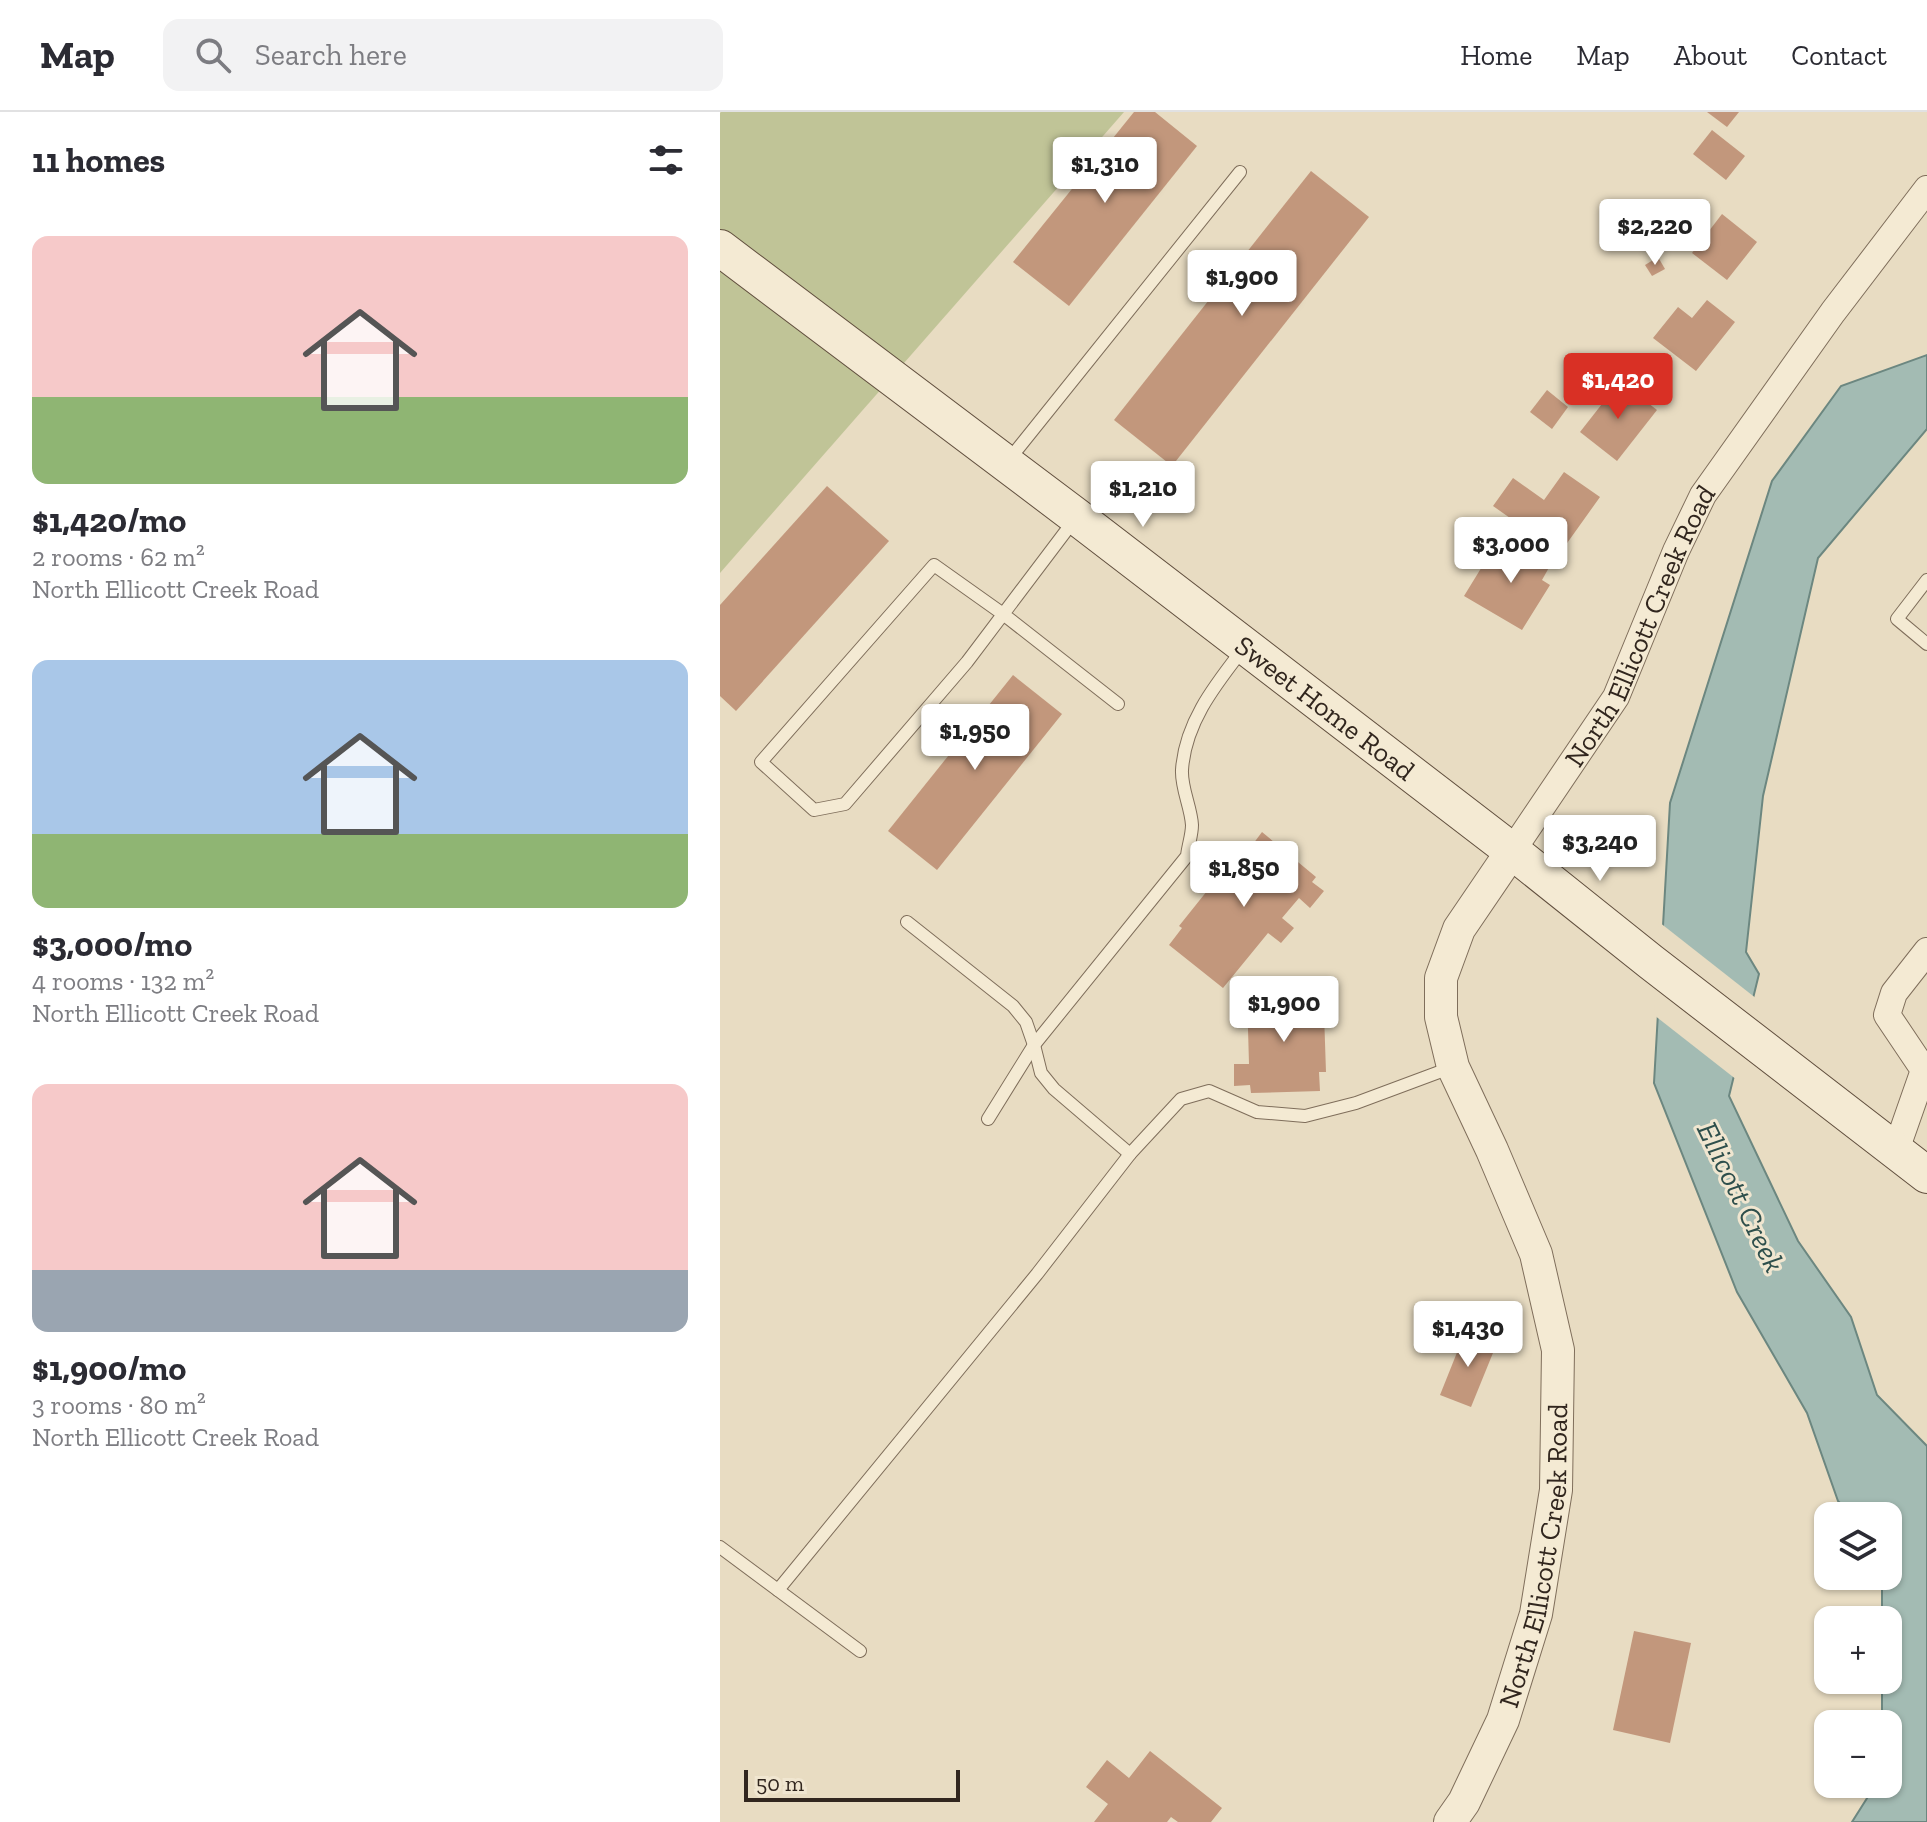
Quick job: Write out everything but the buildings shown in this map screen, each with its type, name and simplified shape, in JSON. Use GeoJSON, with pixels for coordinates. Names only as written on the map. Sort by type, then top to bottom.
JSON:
{"type":"FeatureCollection","features":[{"type":"Feature","properties":{"kind":"main road","name":"Sweet Home Road"},"geometry":{"type":"LineString","coordinates":[[727,254],[1077,517],[1927,1175]]}},
{"type":"Feature","properties":{"kind":"street","name":"North Ellicott Creek Road"},"geometry":{"type":"LineString","coordinates":[[1450,1822],[1464,1802],[1503,1720],[1536,1614],[1556,1490],[1558,1350],[1536,1254],[1453,1067],[1441,1017],[1441,978],[1459,929],[1616,697],[1676,551],[1703,495],[1833,312],[1927,189]]}},
{"type":"Feature","properties":{"kind":"street"},"geometry":{"type":"LineString","coordinates":[[1896,1150],[1924,1070],[1887,1015],[1894,993],[1927,951]]}},
{"type":"Feature","properties":{"kind":"lane"},"geometry":{"type":"LineString","coordinates":[[1006,463],[1240,172]]}},
{"type":"Feature","properties":{"kind":"lane"},"geometry":{"type":"LineString","coordinates":[[1077,517],[1003,614],[967,662],[845,804],[814,810],[761,762],[934,565],[1003,614],[1118,704]]}},
{"type":"Feature","properties":{"kind":"lane"},"geometry":{"type":"LineString","coordinates":[[1927,580],[1897,619],[1927,644]]}},
{"type":"Feature","properties":{"kind":"lane"},"geometry":{"type":"LineString","coordinates":[[988,1119],[1034,1045],[1187,856],[1192,825],[1181,771],[1188,739],[1213,688],[1245,646]]}},
{"type":"Feature","properties":{"kind":"lane"},"geometry":{"type":"LineString","coordinates":[[907,922],[1013,1006],[1026,1022],[1041,1073],[1054,1089],[1130,1154]]}},
{"type":"Feature","properties":{"kind":"lane"},"geometry":{"type":"LineString","coordinates":[[778,1590],[1037,1274],[1130,1154],[1181,1099],[1209,1091],[1257,1112],[1305,1116],[1356,1103],[1453,1067]]}},
{"type":"Feature","properties":{"kind":"lane"},"geometry":{"type":"LineString","coordinates":[[720,1547],[860,1651]]}},
{"type":"Feature","properties":{"kind":"green space"},"geometry":{"type":"Polygon","coordinates":[[[1124,112],[720,573],[720,113],[1124,112]]]}},
{"type":"Feature","properties":{"kind":"water","name":"Ellicott Creek"},"geometry":{"type":"Polygon","coordinates":[[[1927,355],[1927,429],[1818,558],[1763,796],[1746,952],[1759,974],[1729,1096],[1798,1241],[1851,1317],[1877,1395],[1927,1446],[1927,1822],[1852,1822],[1867,1798],[1902,1798],[1902,1710],[1882,1710],[1882,1694],[1902,1694],[1902,1606],[1882,1606],[1882,1590],[1902,1590],[1902,1502],[1838,1501],[1807,1413],[1737,1292],[1654,1083],[1670,803],[1772,481],[1841,386],[1927,355]]]}},
{"type":"Feature","properties":{"kind":"pier"},"geometry":{"type":"Polygon","coordinates":[[[1659,922],[1757,999],[1737,1080],[1654,1015],[1659,922]]]}}]}
